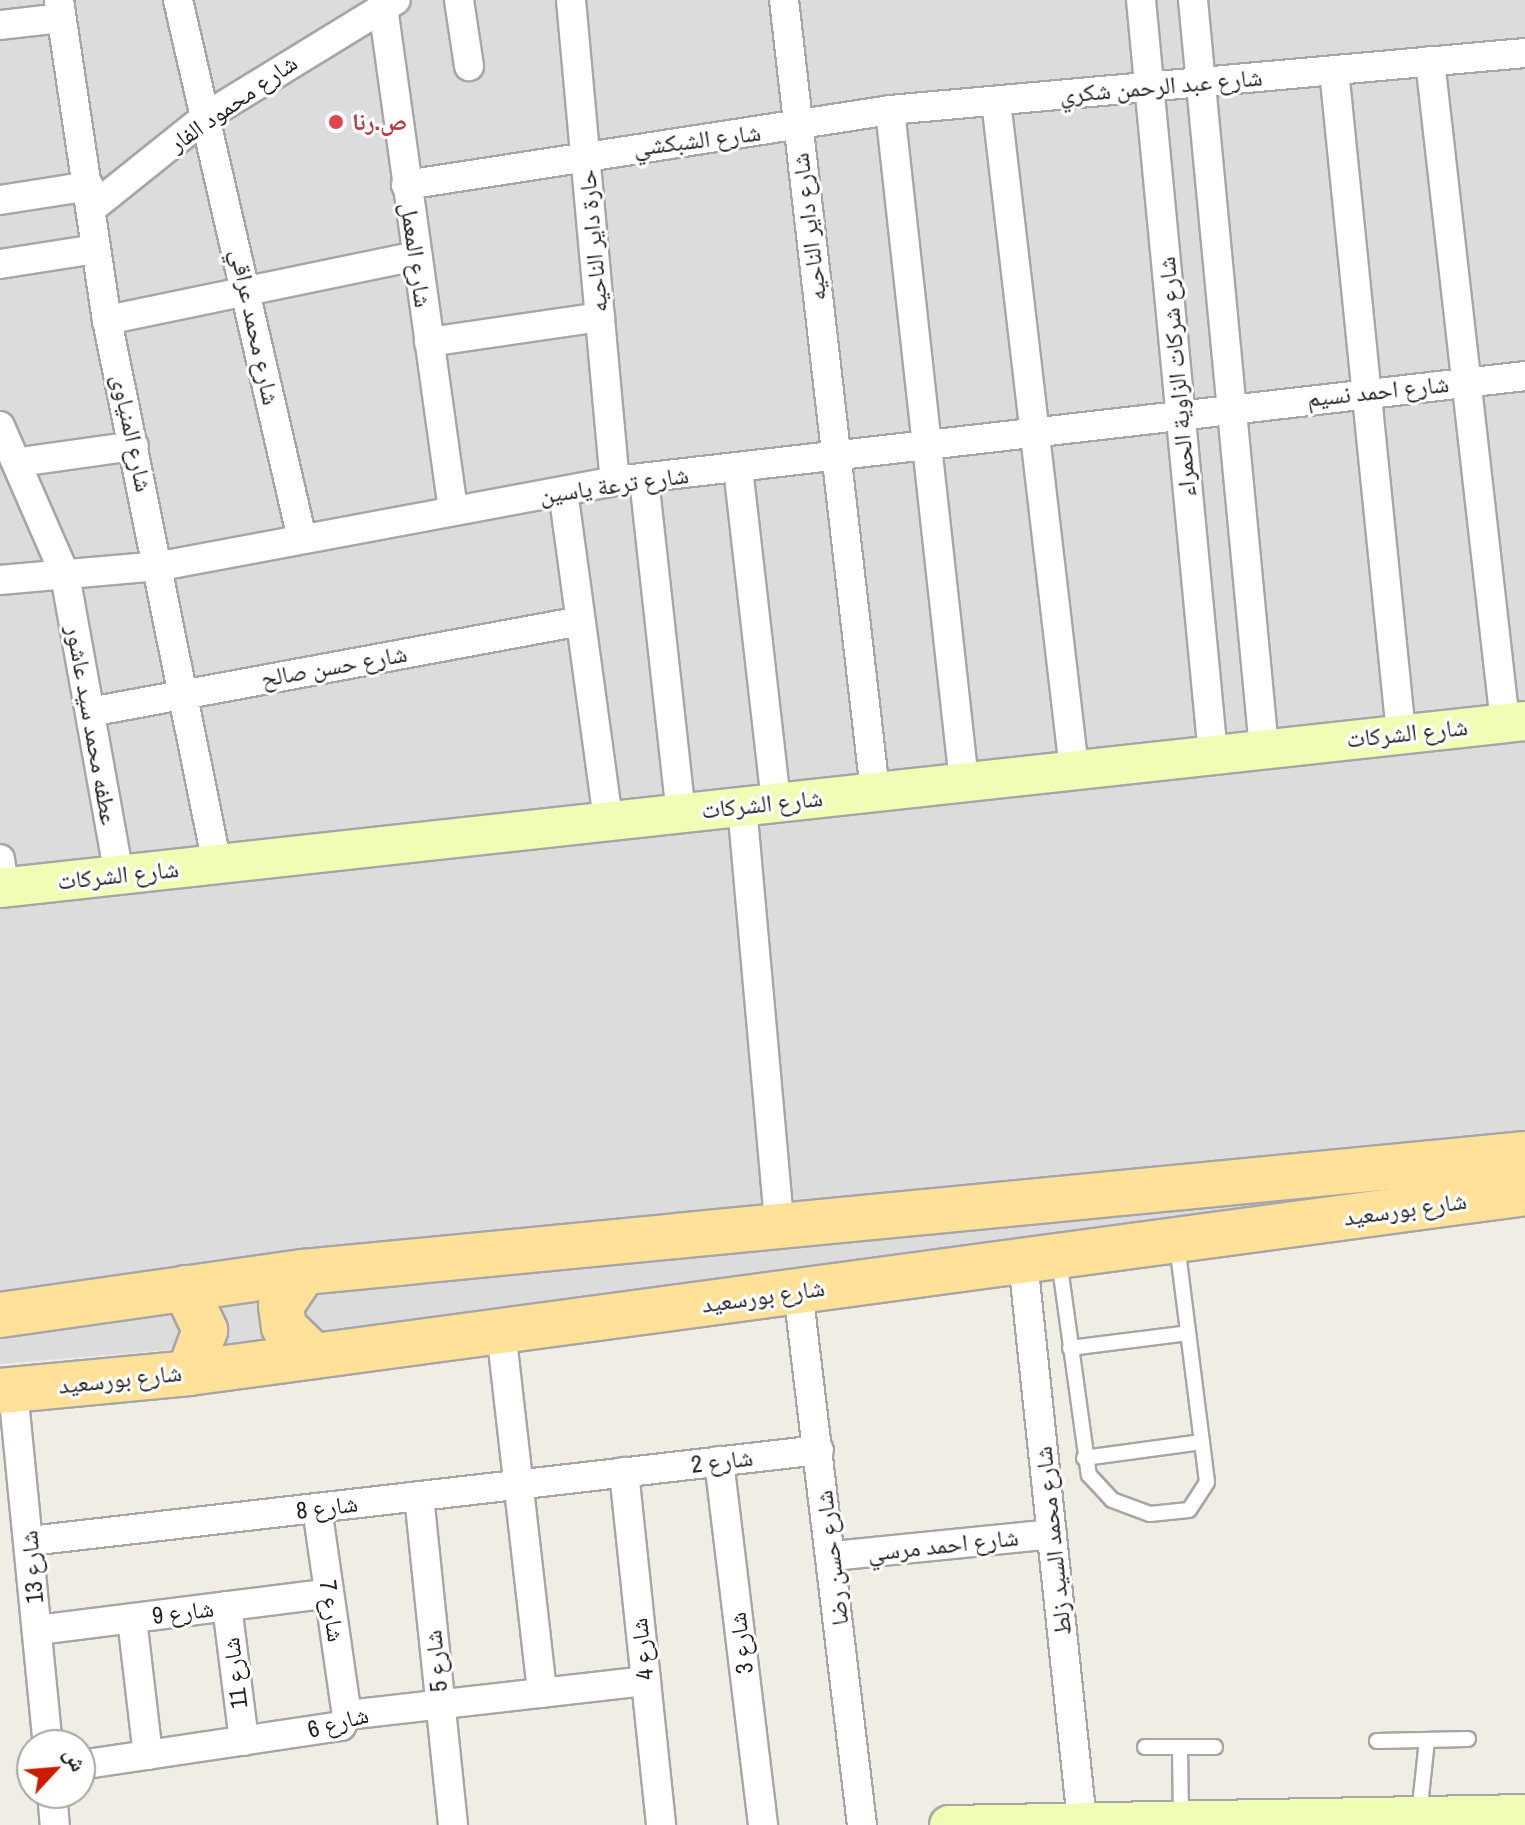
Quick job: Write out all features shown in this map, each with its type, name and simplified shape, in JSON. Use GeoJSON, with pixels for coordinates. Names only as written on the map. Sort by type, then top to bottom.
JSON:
{"type":"FeatureCollection","features":[{"type":"Feature","properties":{"kind":"main road","name":"شارع الشركات"},"geometry":{"type":"LineString","coordinates":[[1,878],[119,875],[1515,721]]}},
{"type":"Feature","properties":{"kind":"main road","name":"شارع بورسعيد"},"geometry":{"type":"LineString","coordinates":[[0,1315],[304,1272],[780,1231],[1525,1154]]}},
{"type":"Feature","properties":{"kind":"main road","name":"شارع بورسعيد"},"geometry":{"type":"LineString","coordinates":[[7,1391],[189,1373],[1525,1193]]}},
{"type":"Feature","properties":{"kind":"main road"},"geometry":{"type":"LineString","coordinates":[[304,1272],[285,1296],[284,1327],[314,1356]]}},
{"type":"Feature","properties":{"kind":"main road"},"geometry":{"type":"LineString","coordinates":[[185,1288],[205,1330],[189,1373]]}},
{"type":"Feature","properties":{"kind":"main road"},"geometry":{"type":"LineString","coordinates":[[950,1825],[1181,1819],[1307,1821],[1419,1815],[1482,1820],[1525,1814]]}},
{"type":"Feature","properties":{"kind":"street","name":"شارع محمد عراقي"},"geometry":{"type":"LineString","coordinates":[[178,0],[208,115],[302,539]]}},
{"type":"Feature","properties":{"kind":"street"},"geometry":{"type":"LineString","coordinates":[[459,0],[469,66]]}},
{"type":"Feature","properties":{"kind":"street","name":"حارة داير الناحيه"},"geometry":{"type":"LineString","coordinates":[[571,0],[615,481]]}},
{"type":"Feature","properties":{"kind":"street","name":"شارع داير الناحيه"},"geometry":{"type":"LineString","coordinates":[[784,0],[875,791]]}},
{"type":"Feature","properties":{"kind":"street","name":"شارع شركات الزاوية الحمراء"},"geometry":{"type":"LineString","coordinates":[[1141,0],[1213,754]]}},
{"type":"Feature","properties":{"kind":"street","name":"شارع شركات الزاوية الحمراء"},"geometry":{"type":"LineString","coordinates":[[1193,0],[1264,748]]}},
{"type":"Feature","properties":{"kind":"street","name":"شارع محمود الفار"},"geometry":{"type":"LineString","coordinates":[[90,197],[208,115],[387,3]]}},
{"type":"Feature","properties":{"kind":"street","name":"شارع المعمل"},"geometry":{"type":"LineString","coordinates":[[387,3],[406,185],[453,510]]}},
{"type":"Feature","properties":{"kind":"street"},"geometry":{"type":"LineString","coordinates":[[0,25],[60,9]]}},
{"type":"Feature","properties":{"kind":"street","name":"شارع المنياوى"},"geometry":{"type":"LineString","coordinates":[[60,9],[107,320],[161,566],[217,864]]}},
{"type":"Feature","properties":{"kind":"street","name":"شارع عبد الرحمن شكري"},"geometry":{"type":"LineString","coordinates":[[798,127],[890,110],[1525,53]]}},
{"type":"Feature","properties":{"kind":"street"},"geometry":{"type":"LineString","coordinates":[[1430,61],[1466,382],[1515,721]]}},
{"type":"Feature","properties":{"kind":"street"},"geometry":{"type":"LineString","coordinates":[[1334,70],[1401,733]]}},
{"type":"Feature","properties":{"kind":"street"},"geometry":{"type":"LineString","coordinates":[[996,101],[1074,769]]}},
{"type":"Feature","properties":{"kind":"street"},"geometry":{"type":"LineString","coordinates":[[890,110],[964,781]]}},
{"type":"Feature","properties":{"kind":"street","name":"شارع الشبكشي"},"geometry":{"type":"LineString","coordinates":[[406,185],[586,153],[798,127]]}},
{"type":"Feature","properties":{"kind":"street"},"geometry":{"type":"LineString","coordinates":[[0,200],[90,197]]}},
{"type":"Feature","properties":{"kind":"street"},"geometry":{"type":"LineString","coordinates":[[0,264],[96,249]]}},
{"type":"Feature","properties":{"kind":"street"},"geometry":{"type":"LineString","coordinates":[[107,320],[417,256]]}},
{"type":"Feature","properties":{"kind":"street"},"geometry":{"type":"LineString","coordinates":[[429,342],[600,317]]}},
{"type":"Feature","properties":{"kind":"street","name":"شارع احمد نسيم"},"geometry":{"type":"LineString","coordinates":[[1231,405],[1525,376]]}},
{"type":"Feature","properties":{"kind":"street","name":"شارع ترعة ياسين"},"geometry":{"type":"LineString","coordinates":[[0,580],[161,566],[615,481],[1231,405]]}},
{"type":"Feature","properties":{"kind":"street","name":"عطفه محمد سيد عاشور"},"geometry":{"type":"LineString","coordinates":[[0,426],[20,462],[65,575],[119,875]]}},
{"type":"Feature","properties":{"kind":"street"},"geometry":{"type":"LineString","coordinates":[[20,462],[134,446]]}},
{"type":"Feature","properties":{"kind":"street"},"geometry":{"type":"LineString","coordinates":[[738,468],[759,804],[780,1231]]}},
{"type":"Feature","properties":{"kind":"street"},"geometry":{"type":"LineString","coordinates":[[644,479],[681,813]]}},
{"type":"Feature","properties":{"kind":"street"},"geometry":{"type":"LineString","coordinates":[[563,491],[608,821]]}},
{"type":"Feature","properties":{"kind":"street","name":"شارع حسن صالح"},"geometry":{"type":"LineString","coordinates":[[90,712],[579,621]]}},
{"type":"Feature","properties":{"kind":"street","name":"شارع محمد السيد زلط"},"geometry":{"type":"LineString","coordinates":[[1041,1258],[1052,1534],[1082,1821]]}},
{"type":"Feature","properties":{"kind":"street","name":"شارع حسن رضا"},"geometry":{"type":"LineString","coordinates":[[798,1291],[833,1556],[862,1825]]}},
{"type":"Feature","properties":{"kind":"street"},"geometry":{"type":"LineString","coordinates":[[501,1331],[542,1693]]}},
{"type":"Feature","properties":{"kind":"street","name":"شارع 13"},"geometry":{"type":"LineString","coordinates":[[7,1391],[30,1541],[47,1729]]}},
{"type":"Feature","properties":{"kind":"street","name":"شارع 2"},"geometry":{"type":"LineString","coordinates":[[624,1472],[819,1450]]}},
{"type":"Feature","properties":{"kind":"street","name":"شارع 3"},"geometry":{"type":"LineString","coordinates":[[719,1461],[763,1825]]}},
{"type":"Feature","properties":{"kind":"street","name":"شارع 8"},"geometry":{"type":"LineString","coordinates":[[30,1541],[624,1472]]}},
{"type":"Feature","properties":{"kind":"street","name":"شارع 4"},"geometry":{"type":"LineString","coordinates":[[624,1472],[661,1825]]}},
{"type":"Feature","properties":{"kind":"street","name":"شارع 5"},"geometry":{"type":"LineString","coordinates":[[419,1496],[453,1825]]}},
{"type":"Feature","properties":{"kind":"street","name":"شارع 7"},"geometry":{"type":"LineString","coordinates":[[317,1508],[347,1715]]}},
{"type":"Feature","properties":{"kind":"street","name":"شارع احمد مرسي"},"geometry":{"type":"LineString","coordinates":[[833,1556],[1052,1534]]}},
{"type":"Feature","properties":{"kind":"street","name":"شارع 9"},"geometry":{"type":"LineString","coordinates":[[38,1630],[329,1593]]}},
{"type":"Feature","properties":{"kind":"street","name":"شارع 11"},"geometry":{"type":"LineString","coordinates":[[227,1606],[244,1741]]}},
{"type":"Feature","properties":{"kind":"street"},"geometry":{"type":"LineString","coordinates":[[132,1619],[148,1755]]}},
{"type":"Feature","properties":{"kind":"street","name":"شارع 6"},"geometry":{"type":"LineString","coordinates":[[96,1763],[341,1726],[347,1715],[646,1681]]}},
{"type":"Feature","properties":{"kind":"lane"},"geometry":{"type":"LineString","coordinates":[[1041,1258],[1070,1348],[1084,1458],[1112,1500],[1150,1514],[1189,1510],[1205,1491],[1202,1442],[1177,1240]]}},
{"type":"Feature","properties":{"kind":"lane"},"geometry":{"type":"LineString","coordinates":[[1070,1348],[1188,1333]]}},
{"type":"Feature","properties":{"kind":"lane"},"geometry":{"type":"LineString","coordinates":[[1084,1458],[1202,1442]]}},
{"type":"Feature","properties":{"kind":"lane"},"geometry":{"type":"LineString","coordinates":[[1377,1741],[1468,1739]]}},
{"type":"Feature","properties":{"kind":"lane"},"geometry":{"type":"LineString","coordinates":[[1419,1815],[1427,1740]]}},
{"type":"Feature","properties":{"kind":"lane"},"geometry":{"type":"LineString","coordinates":[[1145,1747],[1215,1747]]}},
{"type":"Feature","properties":{"kind":"lane"},"geometry":{"type":"LineString","coordinates":[[1180,1747],[1181,1819]]}},
{"type":"Feature","properties":{"kind":"shaded area"},"geometry":{"type":"Polygon","coordinates":[[[0,0],[1525,0],[1525,1201],[675,1308],[0,1364],[0,0]]]}},
{"type":"Feature","properties":{"kind":"place","name":"ص.رنا"},"geometry":{"type":"Point","coordinates":[336,122]}}]}
